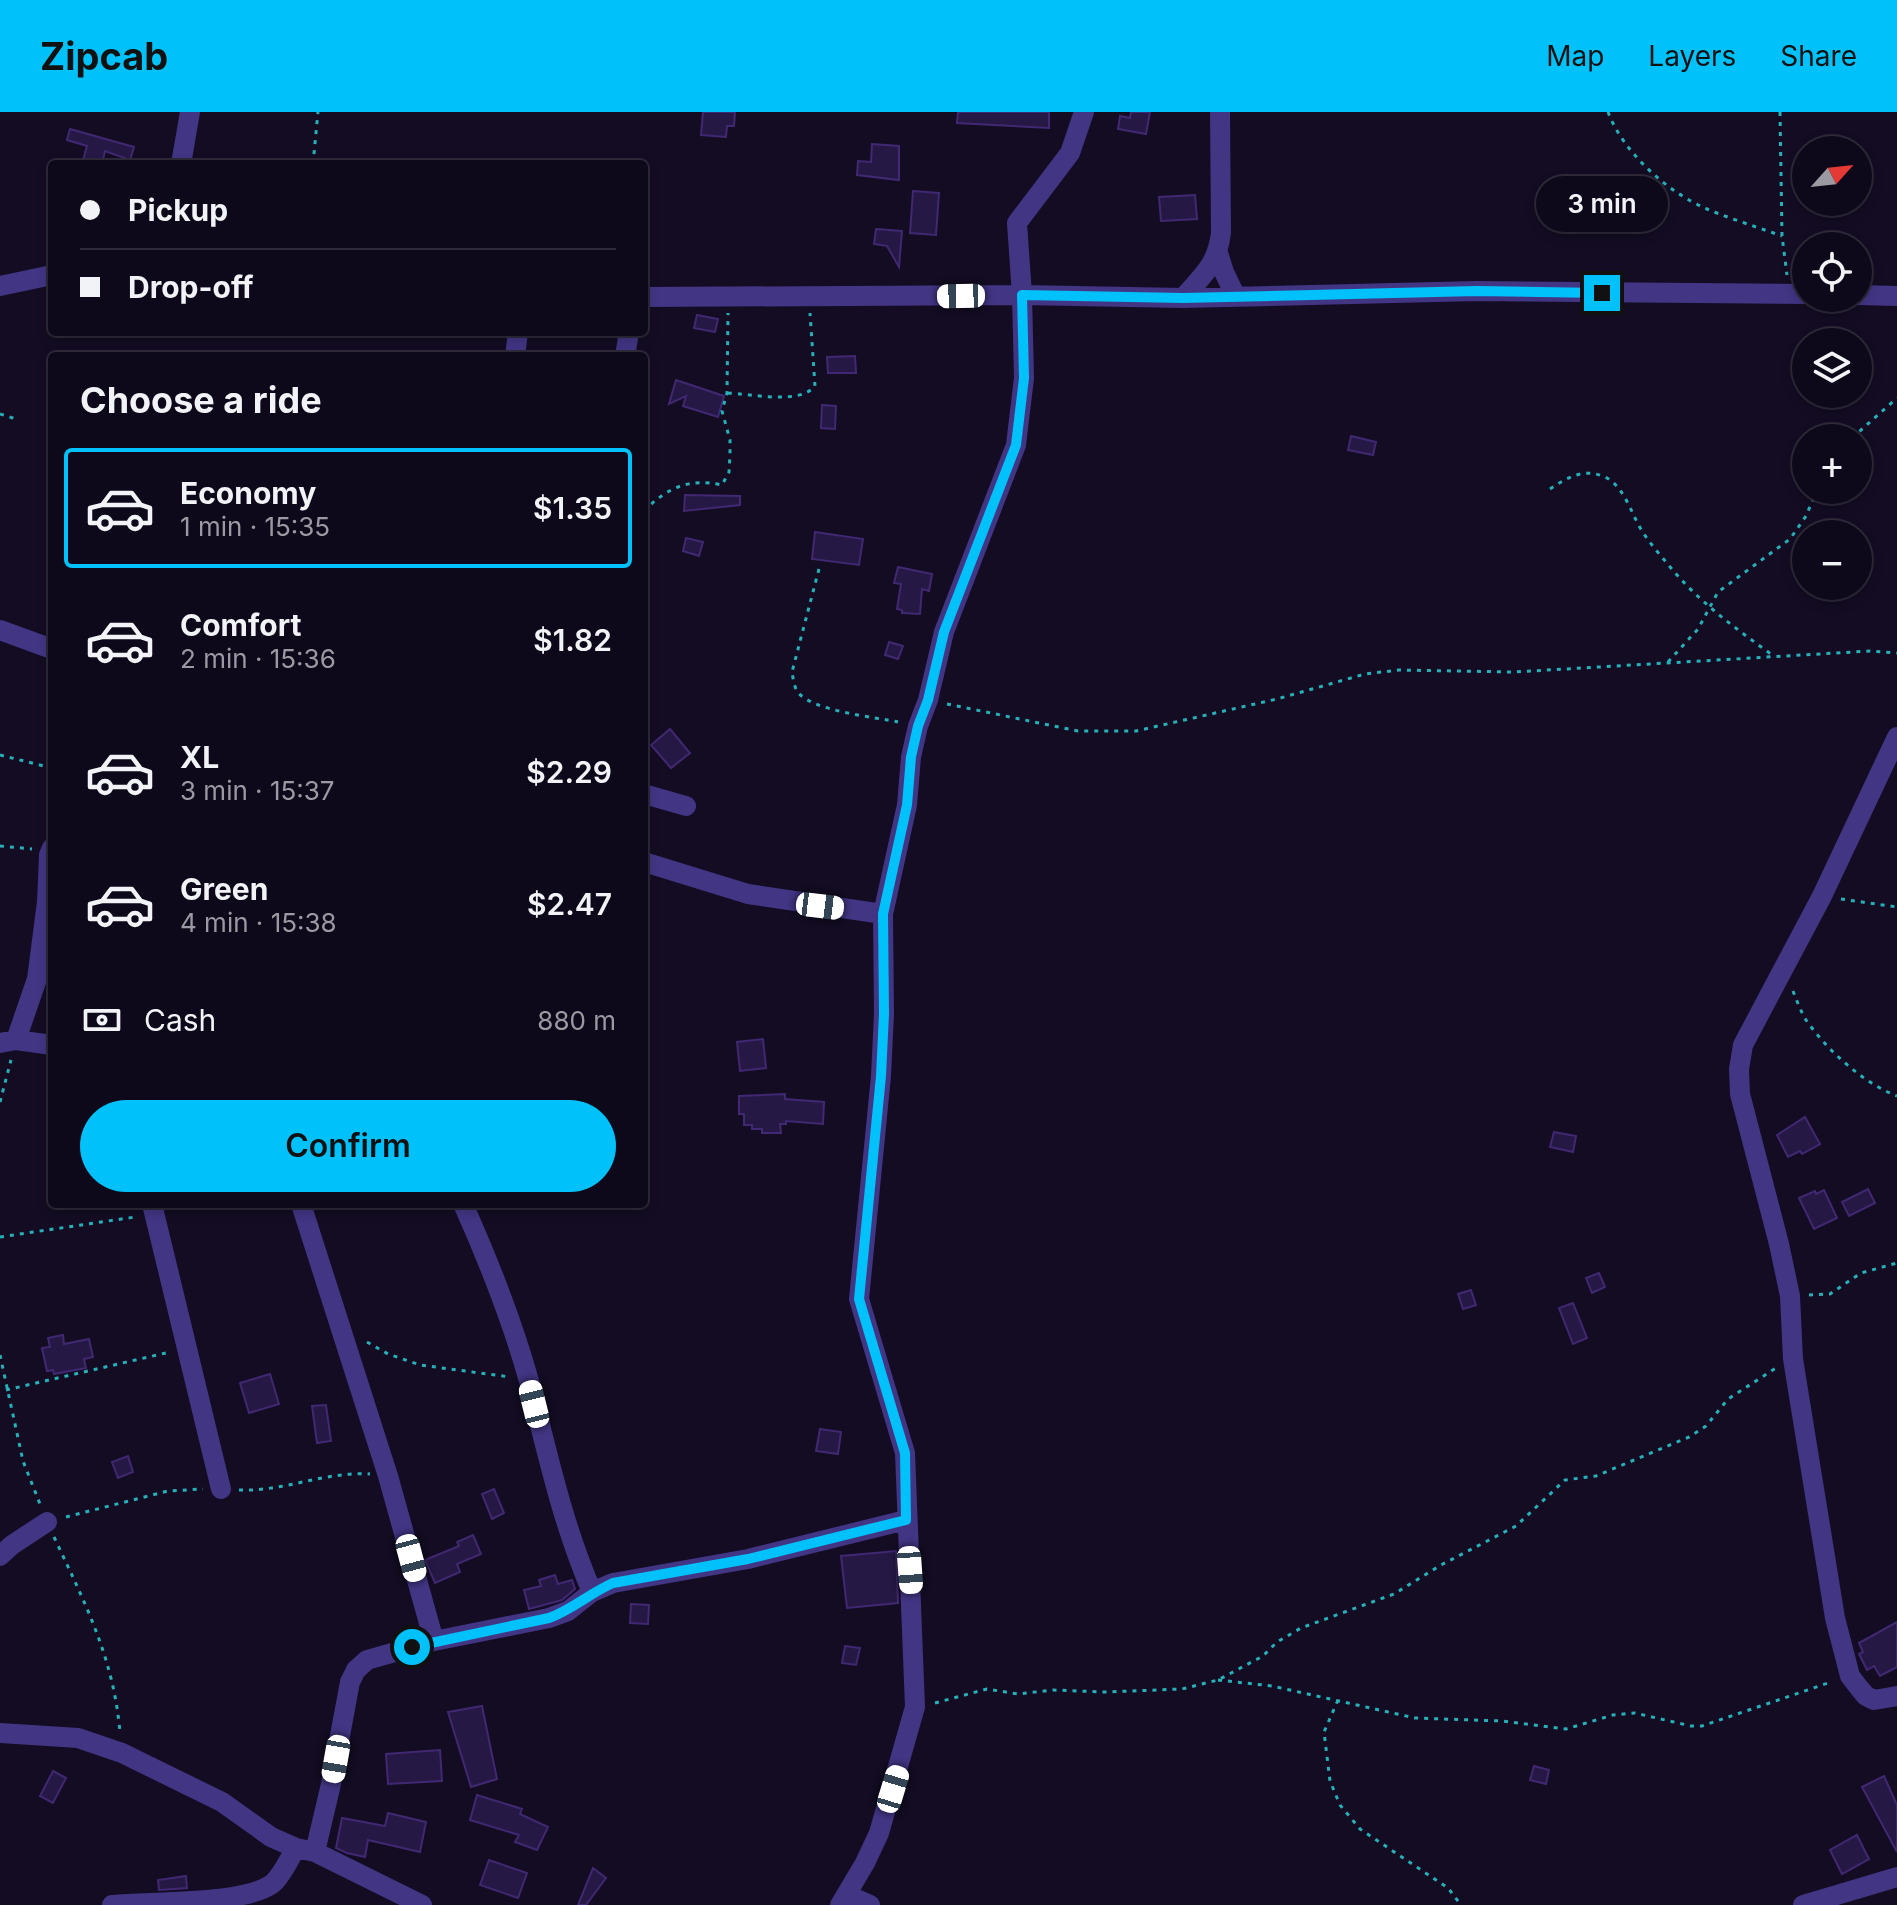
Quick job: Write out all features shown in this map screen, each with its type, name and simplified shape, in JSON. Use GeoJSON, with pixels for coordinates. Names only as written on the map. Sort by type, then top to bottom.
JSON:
{"type":"FeatureCollection","features":[{"type":"Feature","properties":{"kind":"street"},"geometry":{"type":"LineString","coordinates":[[182,160],[190,112]]}},
{"type":"Feature","properties":{"kind":"street"},"geometry":{"type":"LineString","coordinates":[[870,1905],[843,1900],[879,1833],[915,1707],[905,1453],[859,1299],[881,1076],[883,914],[907,805],[911,757],[944,632],[1016,445],[1024,378],[1017,223],[1070,153],[1084,112]]}},
{"type":"Feature","properties":{"kind":"street"},"geometry":{"type":"LineString","coordinates":[[1183,298],[1212,265],[1218,253],[1221,233],[1220,112]]}},
{"type":"Feature","properties":{"kind":"street"},"geometry":{"type":"LineString","coordinates":[[1218,253],[1236,297]]}},
{"type":"Feature","properties":{"kind":"street"},"geometry":{"type":"LineString","coordinates":[[0,286],[48,276]]}},
{"type":"Feature","properties":{"kind":"street"},"geometry":{"type":"LineString","coordinates":[[648,297],[1022,295],[1183,298],[1477,291],[1792,294]]}},
{"type":"Feature","properties":{"kind":"street"},"geometry":{"type":"LineString","coordinates":[[1872,295],[1897,296]]}},
{"type":"Feature","properties":{"kind":"street"},"geometry":{"type":"LineString","coordinates":[[0,630],[48,648]]}},
{"type":"Feature","properties":{"kind":"street"},"geometry":{"type":"LineString","coordinates":[[1897,737],[1822,896],[1782,966],[1743,1045],[1739,1081],[1790,1296],[1793,1359],[1835,1618],[1850,1676],[1866,1696],[1874,1700],[1897,1696]]}},
{"type":"Feature","properties":{"kind":"street"},"geometry":{"type":"LineString","coordinates":[[648,795],[686,806]]}},
{"type":"Feature","properties":{"kind":"street"},"geometry":{"type":"LineString","coordinates":[[648,863],[748,894],[883,914]]}},
{"type":"Feature","properties":{"kind":"street"},"geometry":{"type":"LineString","coordinates":[[48,885],[37,979],[8,1042],[48,1045]]}},
{"type":"Feature","properties":{"kind":"street"},"geometry":{"type":"LineString","coordinates":[[302,1208],[388,1476],[434,1641]]}},
{"type":"Feature","properties":{"kind":"street"},"geometry":{"type":"LineString","coordinates":[[465,1208],[495,1274],[528,1379],[567,1530],[592,1592]]}},
{"type":"Feature","properties":{"kind":"street"},"geometry":{"type":"LineString","coordinates":[[153,1209],[221,1489]]}},
{"type":"Feature","properties":{"kind":"street"},"geometry":{"type":"LineString","coordinates":[[112,1905],[243,1896],[260,1891],[274,1882],[306,1850],[331,1784],[350,1682],[356,1670],[367,1660],[434,1641],[549,1618],[568,1611],[592,1592],[613,1583],[748,1559],[906,1520]]}},
{"type":"Feature","properties":{"kind":"street"},"geometry":{"type":"LineString","coordinates":[[0,1556],[47,1522]]}},
{"type":"Feature","properties":{"kind":"street"},"geometry":{"type":"LineString","coordinates":[[0,1733],[78,1738],[122,1753],[222,1802],[271,1837],[306,1850],[422,1905]]}},
{"type":"Feature","properties":{"kind":"street"},"geometry":{"type":"LineString","coordinates":[[1803,1905],[1897,1877]]}},
{"type":"Feature","properties":{"kind":"street"},"geometry":{"type":"LineString","coordinates":[[264,1905],[274,1882]]}},
{"type":"Feature","properties":{"kind":"path"},"geometry":{"type":"LineString","coordinates":[[313,160],[318,112]]}},
{"type":"Feature","properties":{"kind":"path"},"geometry":{"type":"LineString","coordinates":[[1608,112],[1613,127],[1633,155],[1667,184],[1704,208],[1782,236]]}},
{"type":"Feature","properties":{"kind":"path"},"geometry":{"type":"LineString","coordinates":[[1780,112],[1782,236],[1792,275]]}},
{"type":"Feature","properties":{"kind":"path"},"geometry":{"type":"LineString","coordinates":[[648,507],[660,494],[698,480],[722,485],[729,472],[730,440],[722,411],[727,393],[728,297]]}},
{"type":"Feature","properties":{"kind":"path"},"geometry":{"type":"LineString","coordinates":[[727,393],[796,397],[812,390],[815,386],[809,297]]}},
{"type":"Feature","properties":{"kind":"path"},"geometry":{"type":"LineString","coordinates":[[1868,424],[1897,398]]}},
{"type":"Feature","properties":{"kind":"path"},"geometry":{"type":"LineString","coordinates":[[0,414],[16,419]]}},
{"type":"Feature","properties":{"kind":"path"},"geometry":{"type":"LineString","coordinates":[[1550,489],[1572,474],[1596,474],[1610,480],[1621,493],[1643,533],[1673,571],[1709,609],[1775,657]]}},
{"type":"Feature","properties":{"kind":"path"},"geometry":{"type":"LineString","coordinates":[[1668,662],[1698,629],[1718,592],[1790,539],[1811,504]]}},
{"type":"Feature","properties":{"kind":"path"},"geometry":{"type":"LineString","coordinates":[[819,569],[792,672],[795,689],[821,706],[918,726]]}},
{"type":"Feature","properties":{"kind":"path"},"geometry":{"type":"LineString","coordinates":[[928,700],[1078,731],[1136,731],[1263,702],[1365,674],[1399,670],[1514,672],[1870,651],[1897,653]]}},
{"type":"Feature","properties":{"kind":"path"},"geometry":{"type":"LineString","coordinates":[[0,755],[48,767]]}},
{"type":"Feature","properties":{"kind":"path"},"geometry":{"type":"LineString","coordinates":[[0,846],[48,851]]}},
{"type":"Feature","properties":{"kind":"path"},"geometry":{"type":"LineString","coordinates":[[1822,896],[1897,907]]}},
{"type":"Feature","properties":{"kind":"path"},"geometry":{"type":"LineString","coordinates":[[1782,966],[1805,1019],[1838,1057],[1885,1091],[1897,1096]]}},
{"type":"Feature","properties":{"kind":"path"},"geometry":{"type":"LineString","coordinates":[[0,1102],[8,1042]]}},
{"type":"Feature","properties":{"kind":"path"},"geometry":{"type":"LineString","coordinates":[[0,1237],[153,1209]]}},
{"type":"Feature","properties":{"kind":"path"},"geometry":{"type":"LineString","coordinates":[[1790,1296],[1830,1294],[1861,1273],[1897,1263]]}},
{"type":"Feature","properties":{"kind":"path"},"geometry":{"type":"LineString","coordinates":[[339,1327],[388,1354],[420,1365],[528,1379]]}},
{"type":"Feature","properties":{"kind":"path"},"geometry":{"type":"LineString","coordinates":[[6,1390],[185,1348]]}},
{"type":"Feature","properties":{"kind":"path"},"geometry":{"type":"LineString","coordinates":[[0,1355],[23,1461],[97,1631],[117,1696],[122,1753]]}},
{"type":"Feature","properties":{"kind":"path"},"geometry":{"type":"LineString","coordinates":[[915,1707],[987,1689],[1018,1694],[1053,1690],[1105,1692],[1182,1689],[1218,1680],[1263,1656],[1277,1642],[1301,1628],[1394,1594],[1441,1565],[1516,1526],[1565,1480],[1596,1476],[1689,1437],[1706,1426],[1728,1399],[1764,1373],[1793,1359]]}},
{"type":"Feature","properties":{"kind":"path"},"geometry":{"type":"LineString","coordinates":[[1218,1680],[1272,1686],[1415,1718],[1502,1721],[1566,1729],[1613,1715],[1635,1713],[1702,1726],[1850,1676]]}},
{"type":"Feature","properties":{"kind":"path"},"geometry":{"type":"LineString","coordinates":[[1338,1700],[1324,1732],[1330,1781],[1340,1805],[1360,1829],[1448,1888],[1461,1905]]}},
{"type":"Feature","properties":{"kind":"building"},"geometry":{"type":"Polygon","coordinates":[[[703,112],[735,112],[734,126],[727,126],[726,137],[701,135],[703,112]]]}},
{"type":"Feature","properties":{"kind":"building"},"geometry":{"type":"Polygon","coordinates":[[[958,112],[1049,112],[1049,128],[957,123],[958,112]]]}},
{"type":"Feature","properties":{"kind":"building"},"geometry":{"type":"Polygon","coordinates":[[[1131,112],[1150,112],[1146,134],[1118,129],[1120,116],[1130,118],[1131,112]]]}},
{"type":"Feature","properties":{"kind":"building"},"geometry":{"type":"Polygon","coordinates":[[[70,129],[134,147],[130,160],[105,151],[103,160],[83,160],[87,146],[67,140],[70,129]]]}},
{"type":"Feature","properties":{"kind":"building"},"geometry":{"type":"Polygon","coordinates":[[[872,144],[899,146],[899,180],[857,175],[858,161],[871,162],[872,144]]]}},
{"type":"Feature","properties":{"kind":"building"},"geometry":{"type":"Polygon","coordinates":[[[913,191],[939,193],[936,235],[910,233],[913,191]]]}},
{"type":"Feature","properties":{"kind":"building"},"geometry":{"type":"Polygon","coordinates":[[[1195,195],[1197,219],[1161,221],[1159,197],[1195,195]]]}},
{"type":"Feature","properties":{"kind":"building"},"geometry":{"type":"Polygon","coordinates":[[[876,229],[902,231],[899,267],[887,246],[874,244],[876,229]]]}},
{"type":"Feature","properties":{"kind":"building"},"geometry":{"type":"Polygon","coordinates":[[[697,315],[718,319],[715,332],[694,328],[697,315]]]}},
{"type":"Feature","properties":{"kind":"building"},"geometry":{"type":"Polygon","coordinates":[[[855,356],[856,373],[828,373],[827,357],[855,356]]]}},
{"type":"Feature","properties":{"kind":"building"},"geometry":{"type":"Polygon","coordinates":[[[676,380],[724,396],[718,417],[683,406],[686,396],[669,404],[676,380]]]}},
{"type":"Feature","properties":{"kind":"building"},"geometry":{"type":"Polygon","coordinates":[[[822,405],[836,406],[835,429],[821,428],[822,405]]]}},
{"type":"Feature","properties":{"kind":"building"},"geometry":{"type":"Polygon","coordinates":[[[1351,436],[1376,442],[1373,455],[1348,450],[1351,436]]]}},
{"type":"Feature","properties":{"kind":"building"},"geometry":{"type":"Polygon","coordinates":[[[685,495],[740,496],[740,505],[684,511],[685,495]]]}},
{"type":"Feature","properties":{"kind":"building"},"geometry":{"type":"Polygon","coordinates":[[[815,532],[863,539],[859,565],[812,559],[815,532]]]}},
{"type":"Feature","properties":{"kind":"building"},"geometry":{"type":"Polygon","coordinates":[[[686,538],[703,542],[699,556],[683,551],[686,538]]]}},
{"type":"Feature","properties":{"kind":"building"},"geometry":{"type":"Polygon","coordinates":[[[898,567],[932,574],[929,591],[922,589],[920,614],[902,613],[897,609],[901,584],[894,583],[898,567]]]}},
{"type":"Feature","properties":{"kind":"building"},"geometry":{"type":"Polygon","coordinates":[[[889,642],[903,646],[898,659],[885,655],[889,642]]]}},
{"type":"Feature","properties":{"kind":"building"},"geometry":{"type":"Polygon","coordinates":[[[670,729],[690,753],[671,768],[651,745],[670,729]]]}},
{"type":"Feature","properties":{"kind":"building"},"geometry":{"type":"Polygon","coordinates":[[[763,1039],[766,1068],[740,1071],[737,1042],[763,1039]]]}},
{"type":"Feature","properties":{"kind":"building"},"geometry":{"type":"Polygon","coordinates":[[[785,1094],[785,1099],[824,1102],[823,1124],[786,1121],[786,1124],[780,1124],[781,1133],[762,1133],[762,1129],[744,1125],[744,1114],[739,1114],[739,1096],[785,1094]]]}},
{"type":"Feature","properties":{"kind":"building"},"geometry":{"type":"Polygon","coordinates":[[[1805,1117],[1820,1144],[1802,1154],[1800,1151],[1788,1157],[1777,1135],[1805,1117]]]}},
{"type":"Feature","properties":{"kind":"building"},"geometry":{"type":"Polygon","coordinates":[[[1554,1132],[1576,1136],[1573,1152],[1550,1147],[1554,1132]]]}},
{"type":"Feature","properties":{"kind":"building"},"geometry":{"type":"Polygon","coordinates":[[[1868,1189],[1875,1203],[1849,1216],[1842,1202],[1868,1189]]]}},
{"type":"Feature","properties":{"kind":"building"},"geometry":{"type":"Polygon","coordinates":[[[1824,1190],[1837,1218],[1814,1229],[1799,1198],[1824,1190]]]}},
{"type":"Feature","properties":{"kind":"building"},"geometry":{"type":"Polygon","coordinates":[[[1599,1273],[1605,1287],[1592,1293],[1586,1278],[1599,1273]]]}},
{"type":"Feature","properties":{"kind":"building"},"geometry":{"type":"Polygon","coordinates":[[[1471,1290],[1476,1305],[1463,1309],[1458,1294],[1471,1290]]]}},
{"type":"Feature","properties":{"kind":"building"},"geometry":{"type":"Polygon","coordinates":[[[1573,1303],[1587,1338],[1573,1344],[1559,1308],[1573,1303]]]}},
{"type":"Feature","properties":{"kind":"building"},"geometry":{"type":"Polygon","coordinates":[[[63,1335],[64,1344],[89,1339],[93,1357],[84,1359],[86,1368],[54,1374],[53,1370],[47,1371],[42,1348],[50,1347],[48,1338],[63,1335]]]}},
{"type":"Feature","properties":{"kind":"building"},"geometry":{"type":"Polygon","coordinates":[[[270,1374],[279,1404],[249,1413],[240,1383],[270,1374]]]}},
{"type":"Feature","properties":{"kind":"building"},"geometry":{"type":"Polygon","coordinates":[[[326,1405],[331,1441],[317,1443],[312,1406],[326,1405]]]}},
{"type":"Feature","properties":{"kind":"building"},"geometry":{"type":"Polygon","coordinates":[[[820,1429],[841,1432],[838,1454],[816,1451],[820,1429]]]}},
{"type":"Feature","properties":{"kind":"building"},"geometry":{"type":"Polygon","coordinates":[[[128,1456],[133,1472],[118,1478],[112,1462],[128,1456]]]}},
{"type":"Feature","properties":{"kind":"building"},"geometry":{"type":"Polygon","coordinates":[[[494,1489],[504,1513],[492,1519],[482,1494],[494,1489]]]}},
{"type":"Feature","properties":{"kind":"building"},"geometry":{"type":"Polygon","coordinates":[[[473,1535],[481,1554],[457,1564],[460,1572],[435,1583],[425,1560],[459,1546],[457,1542],[473,1535]]]}},
{"type":"Feature","properties":{"kind":"building"},"geometry":{"type":"Polygon","coordinates":[[[896,1551],[898,1603],[847,1608],[841,1556],[896,1551]]]}},
{"type":"Feature","properties":{"kind":"building"},"geometry":{"type":"Polygon","coordinates":[[[555,1575],[558,1584],[572,1580],[575,1589],[562,1600],[529,1609],[524,1590],[541,1586],[539,1580],[555,1575]]]}},
{"type":"Feature","properties":{"kind":"building"},"geometry":{"type":"Polygon","coordinates":[[[631,1604],[649,1605],[648,1624],[630,1623],[631,1604]]]}},
{"type":"Feature","properties":{"kind":"building"},"geometry":{"type":"Polygon","coordinates":[[[1897,1622],[1897,1667],[1880,1676],[1874,1666],[1867,1670],[1859,1654],[1863,1652],[1859,1643],[1897,1622]]]}},
{"type":"Feature","properties":{"kind":"building"},"geometry":{"type":"Polygon","coordinates":[[[845,1646],[860,1648],[856,1665],[842,1663],[845,1646]]]}},
{"type":"Feature","properties":{"kind":"building"},"geometry":{"type":"Polygon","coordinates":[[[482,1706],[497,1779],[471,1787],[448,1712],[482,1706]]]}},
{"type":"Feature","properties":{"kind":"building"},"geometry":{"type":"Polygon","coordinates":[[[440,1750],[442,1781],[388,1784],[386,1754],[440,1750]]]}},
{"type":"Feature","properties":{"kind":"building"},"geometry":{"type":"Polygon","coordinates":[[[1534,1766],[1549,1770],[1546,1784],[1530,1780],[1534,1766]]]}},
{"type":"Feature","properties":{"kind":"building"},"geometry":{"type":"Polygon","coordinates":[[[53,1771],[66,1778],[53,1803],[40,1796],[53,1771]]]}},
{"type":"Feature","properties":{"kind":"building"},"geometry":{"type":"Polygon","coordinates":[[[1884,1776],[1897,1805],[1897,1852],[1862,1787],[1884,1776]]]}},
{"type":"Feature","properties":{"kind":"building"},"geometry":{"type":"Polygon","coordinates":[[[477,1795],[522,1809],[520,1814],[548,1827],[537,1850],[515,1842],[519,1835],[470,1820],[477,1795]]]}},
{"type":"Feature","properties":{"kind":"building"},"geometry":{"type":"Polygon","coordinates":[[[388,1813],[426,1822],[420,1852],[368,1840],[365,1857],[336,1848],[342,1818],[385,1826],[388,1813]]]}},
{"type":"Feature","properties":{"kind":"building"},"geometry":{"type":"Polygon","coordinates":[[[1857,1835],[1869,1859],[1842,1874],[1830,1850],[1857,1835]]]}},
{"type":"Feature","properties":{"kind":"building"},"geometry":{"type":"Polygon","coordinates":[[[489,1860],[527,1873],[518,1898],[480,1885],[489,1860]]]}},
{"type":"Feature","properties":{"kind":"building"},"geometry":{"type":"Polygon","coordinates":[[[593,1868],[606,1878],[586,1905],[578,1905],[593,1868]]]}},
{"type":"Feature","properties":{"kind":"building"},"geometry":{"type":"Polygon","coordinates":[[[186,1876],[187,1888],[159,1890],[158,1880],[186,1876]]]}},
{"type":"Feature","properties":{"kind":"route"},"geometry":{"type":"LineString","coordinates":[[412,1647],[549,1618],[568,1611],[592,1592],[613,1583],[748,1559],[906,1520],[905,1453],[859,1299],[881,1076],[883,914],[907,805],[911,757],[944,632],[1016,445],[1024,378],[1022,295],[1183,298],[1477,291],[1602,293]]}}]}
